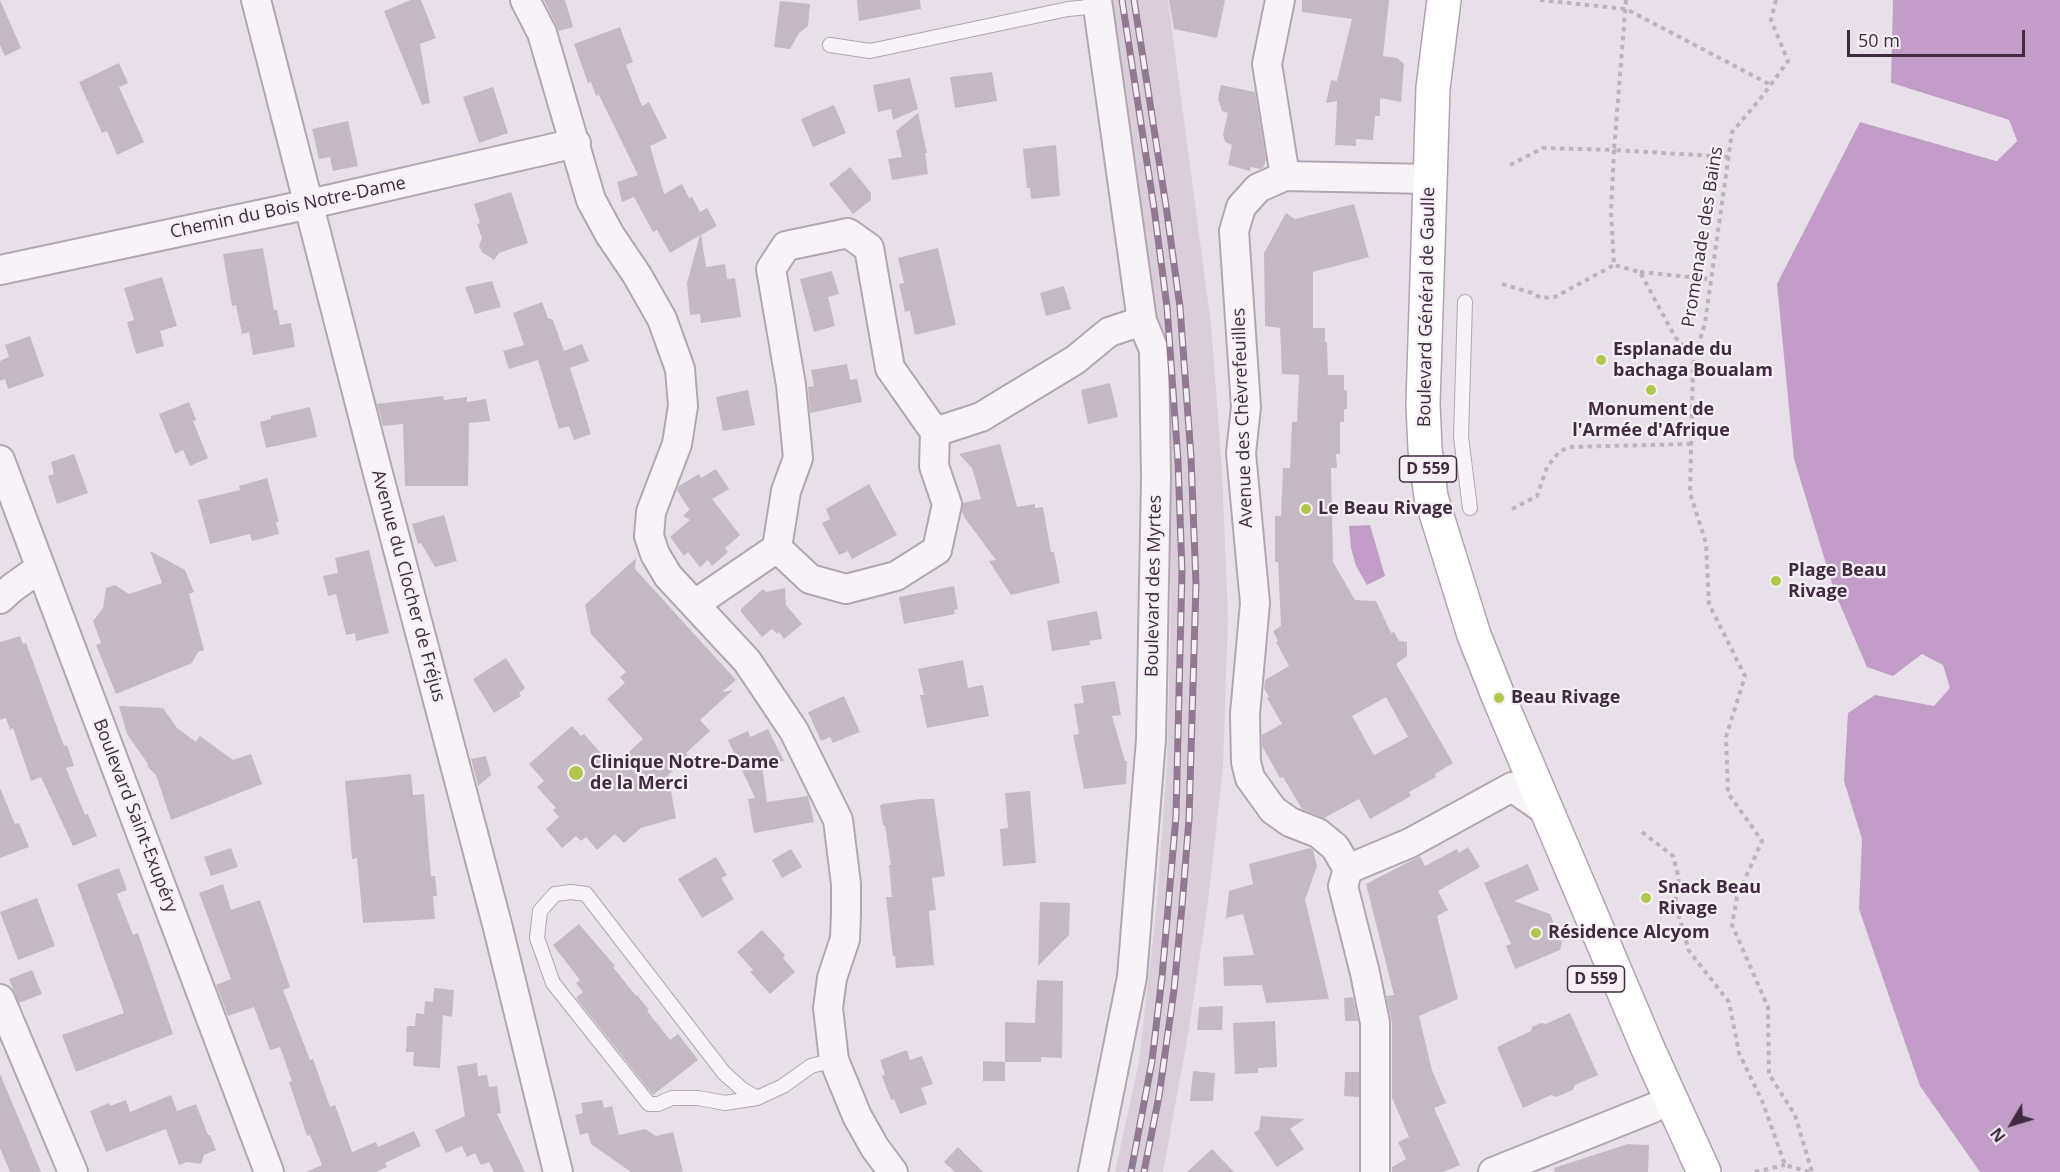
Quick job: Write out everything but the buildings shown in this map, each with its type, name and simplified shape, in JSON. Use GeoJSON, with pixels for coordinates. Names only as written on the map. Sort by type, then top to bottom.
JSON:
{"type":"FeatureCollection","features":[{"type":"Feature","properties":{"kind":"main road","name":"Boulevard Général de Gaulle"},"geometry":{"type":"LineString","coordinates":[[1424,0],[1417,57],[1423,404],[1425,449],[1431,497],[1474,635],[1545,810],[1704,1172]]}},
{"type":"Feature","properties":{"kind":"main road","name":"Boulevard Général de Gaulle"},"geometry":{"type":"LineString","coordinates":[[1444,0],[1420,179],[1403,417],[1406,459],[1414,507],[1427,556],[1462,658],[1512,787],[1557,886],[1679,1172]]}},
{"type":"Feature","properties":{"kind":"street","name":"Avenue du Clocher de Fréjus"},"geometry":{"type":"LineString","coordinates":[[256,0],[497,924],[558,1172]]}},
{"type":"Feature","properties":{"kind":"street"},"geometry":{"type":"LineString","coordinates":[[525,0],[542,33],[591,200],[662,320],[680,369],[683,406],[677,444],[651,512],[648,536],[668,576],[747,661],[794,731],[838,820],[846,884],[846,914],[844,939],[832,978],[828,1008],[834,1060],[857,1116],[875,1148],[893,1172]]}},
{"type":"Feature","properties":{"kind":"street"},"geometry":{"type":"LineString","coordinates":[[1280,0],[1267,64],[1285,176],[1420,179]]}},
{"type":"Feature","properties":{"kind":"street","name":"Boulevard des Myrtes"},"geometry":{"type":"LineString","coordinates":[[1094,1172],[1132,977],[1151,739],[1156,478],[1154,350],[1142,321],[1097,3]]}},
{"type":"Feature","properties":{"kind":"street","name":"Chemin du Bois Notre-Dame"},"geometry":{"type":"LineString","coordinates":[[0,270],[310,204],[576,143]]}},
{"type":"Feature","properties":{"kind":"street","name":"Avenue des Chèvrefeuilles"},"geometry":{"type":"LineString","coordinates":[[1285,176],[1258,188],[1241,207],[1234,231],[1246,406],[1241,453],[1254,603],[1245,714],[1246,762],[1250,778],[1273,810],[1290,822],[1318,833],[1335,847],[1347,869]]}},
{"type":"Feature","properties":{"kind":"street"},"geometry":{"type":"LineString","coordinates":[[695,604],[777,548],[786,491],[798,458],[791,386],[771,268],[786,246],[848,232],[869,248],[890,368],[935,432],[934,466],[946,504],[937,550],[896,576],[846,588],[810,579],[777,548]]}},
{"type":"Feature","properties":{"kind":"street"},"geometry":{"type":"LineString","coordinates":[[935,432],[981,417],[1075,360],[1110,332],[1142,321]]}},
{"type":"Feature","properties":{"kind":"street","name":"Boulevard Saint-Exupéry"},"geometry":{"type":"LineString","coordinates":[[0,460],[269,1172]]}},
{"type":"Feature","properties":{"kind":"street"},"geometry":{"type":"LineString","coordinates":[[0,599],[40,568]]}},
{"type":"Feature","properties":{"kind":"street"},"geometry":{"type":"LineString","coordinates":[[1376,1172],[1375,1023],[1365,972],[1343,886],[1347,869],[1410,843],[1512,787],[1545,810]]}},
{"type":"Feature","properties":{"kind":"street"},"geometry":{"type":"LineString","coordinates":[[0,999],[73,1172]]}},
{"type":"Feature","properties":{"kind":"street"},"geometry":{"type":"LineString","coordinates":[[1509,1169],[1653,1108]]}},
{"type":"Feature","properties":{"kind":"lane"},"geometry":{"type":"LineString","coordinates":[[830,45],[870,51],[1097,3]]}},
{"type":"Feature","properties":{"kind":"lane"},"geometry":{"type":"LineString","coordinates":[[1465,302],[1461,437],[1470,508]]}},
{"type":"Feature","properties":{"kind":"lane"},"geometry":{"type":"LineString","coordinates":[[757,1098],[742,1089],[724,1072],[586,894],[571,891],[555,894],[540,911],[537,938],[553,983],[649,1104],[658,1104],[672,1098],[698,1098],[725,1103],[757,1098],[783,1086],[811,1066],[834,1060]]}},
{"type":"Feature","properties":{"kind":"path"},"geometry":{"type":"LineString","coordinates":[[1540,0],[1626,9],[1770,85]]}},
{"type":"Feature","properties":{"kind":"path"},"geometry":{"type":"LineString","coordinates":[[1614,265],[1611,212],[1626,0]]}},
{"type":"Feature","properties":{"kind":"path","name":"Promenade des Bains"},"geometry":{"type":"LineString","coordinates":[[1776,0],[1771,20],[1788,61],[1732,132],[1705,323],[1694,364],[1690,493],[1706,543],[1708,604],[1745,676],[1726,737],[1728,793],[1762,841],[1737,897],[1732,925],[1768,1007],[1769,1074],[1795,1115],[1810,1172]]}},
{"type":"Feature","properties":{"kind":"path"},"geometry":{"type":"LineString","coordinates":[[1510,165],[1543,148],[1729,157]]}},
{"type":"Feature","properties":{"kind":"path"},"geometry":{"type":"LineString","coordinates":[[1502,284],[1541,298],[1555,297],[1614,265],[1640,272],[1710,279]]}},
{"type":"Feature","properties":{"kind":"path"},"geometry":{"type":"LineString","coordinates":[[1640,272],[1675,336],[1686,349],[1697,352]]}},
{"type":"Feature","properties":{"kind":"path"},"geometry":{"type":"LineString","coordinates":[[1512,509],[1537,496],[1547,467],[1558,453],[1568,447],[1690,444]]}},
{"type":"Feature","properties":{"kind":"path"},"geometry":{"type":"LineString","coordinates":[[1642,832],[1673,856],[1679,879],[1675,903],[1689,951],[1729,1002],[1739,1053],[1763,1102],[1785,1165]]}},
{"type":"Feature","properties":{"kind":"path"},"geometry":{"type":"LineString","coordinates":[[1755,1172],[1785,1165],[1810,1172]]}},
{"type":"Feature","properties":{"kind":"shaded area"},"geometry":{"type":"Polygon","coordinates":[[[1108,0],[1168,0],[1211,324],[1222,470],[1228,618],[1223,768],[1208,902],[1188,1035],[1163,1172],[1115,1172],[1139,1061],[1156,913],[1167,764],[1171,607],[1166,451],[1157,319],[1108,0]]]}},
{"type":"Feature","properties":{"kind":"shaded area"},"geometry":{"type":"Polygon","coordinates":[[[1893,0],[2060,0],[2060,1172],[1980,1172],[1920,1086],[1859,909],[1862,839],[1844,781],[1848,713],[1875,695],[1934,706],[1950,688],[1943,665],[1922,654],[1893,676],[1867,667],[1835,593],[1794,459],[1777,284],[1860,122],[1996,161],[2017,141],[2009,120],[1891,83],[1893,0]]]}},
{"type":"Feature","properties":{"kind":"shaded area"},"geometry":{"type":"Polygon","coordinates":[[[1370,525],[1385,576],[1367,585],[1356,566],[1351,548],[1349,526],[1370,525]]]}},
{"type":"Feature","properties":{"kind":"pier"},"geometry":{"type":"Polygon","coordinates":[[[1888,82],[2009,120],[2017,141],[1997,161],[1858,120],[1996,158],[2013,140],[2007,123],[1890,86],[1888,82]]]}},
{"type":"Feature","properties":{"kind":"railway"},"geometry":{"type":"LineString","coordinates":[[1122,0],[1167,307],[1178,461],[1182,571],[1176,816],[1152,1061],[1131,1172]]}},
{"type":"Feature","properties":{"kind":"railway"},"geometry":{"type":"LineString","coordinates":[[1134,0],[1180,307],[1191,457],[1196,584],[1189,819],[1182,906],[1174,990],[1159,1096],[1144,1172]]}},
{"type":"Feature","properties":{"kind":"place","name":"Esplanade du bachaga Boualam"},"geometry":{"type":"Point","coordinates":[1601,360]}},
{"type":"Feature","properties":{"kind":"place","name":"Monument de l'Armée d'Afrique"},"geometry":{"type":"Point","coordinates":[1651,390]}},
{"type":"Feature","properties":{"kind":"place","name":"Le Beau Rivage"},"geometry":{"type":"Point","coordinates":[1306,509]}},
{"type":"Feature","properties":{"kind":"place","name":"Plage Beau Rivage"},"geometry":{"type":"Point","coordinates":[1776,581]}},
{"type":"Feature","properties":{"kind":"place","name":"Beau Rivage"},"geometry":{"type":"Point","coordinates":[1499,698]}},
{"type":"Feature","properties":{"kind":"place","name":"Clinique Notre-Dame de la Merci"},"geometry":{"type":"Point","coordinates":[576,773]}},
{"type":"Feature","properties":{"kind":"place","name":"Snack Beau Rivage"},"geometry":{"type":"Point","coordinates":[1646,898]}},
{"type":"Feature","properties":{"kind":"place","name":"Résidence Alcyom"},"geometry":{"type":"Point","coordinates":[1536,933]}}]}
